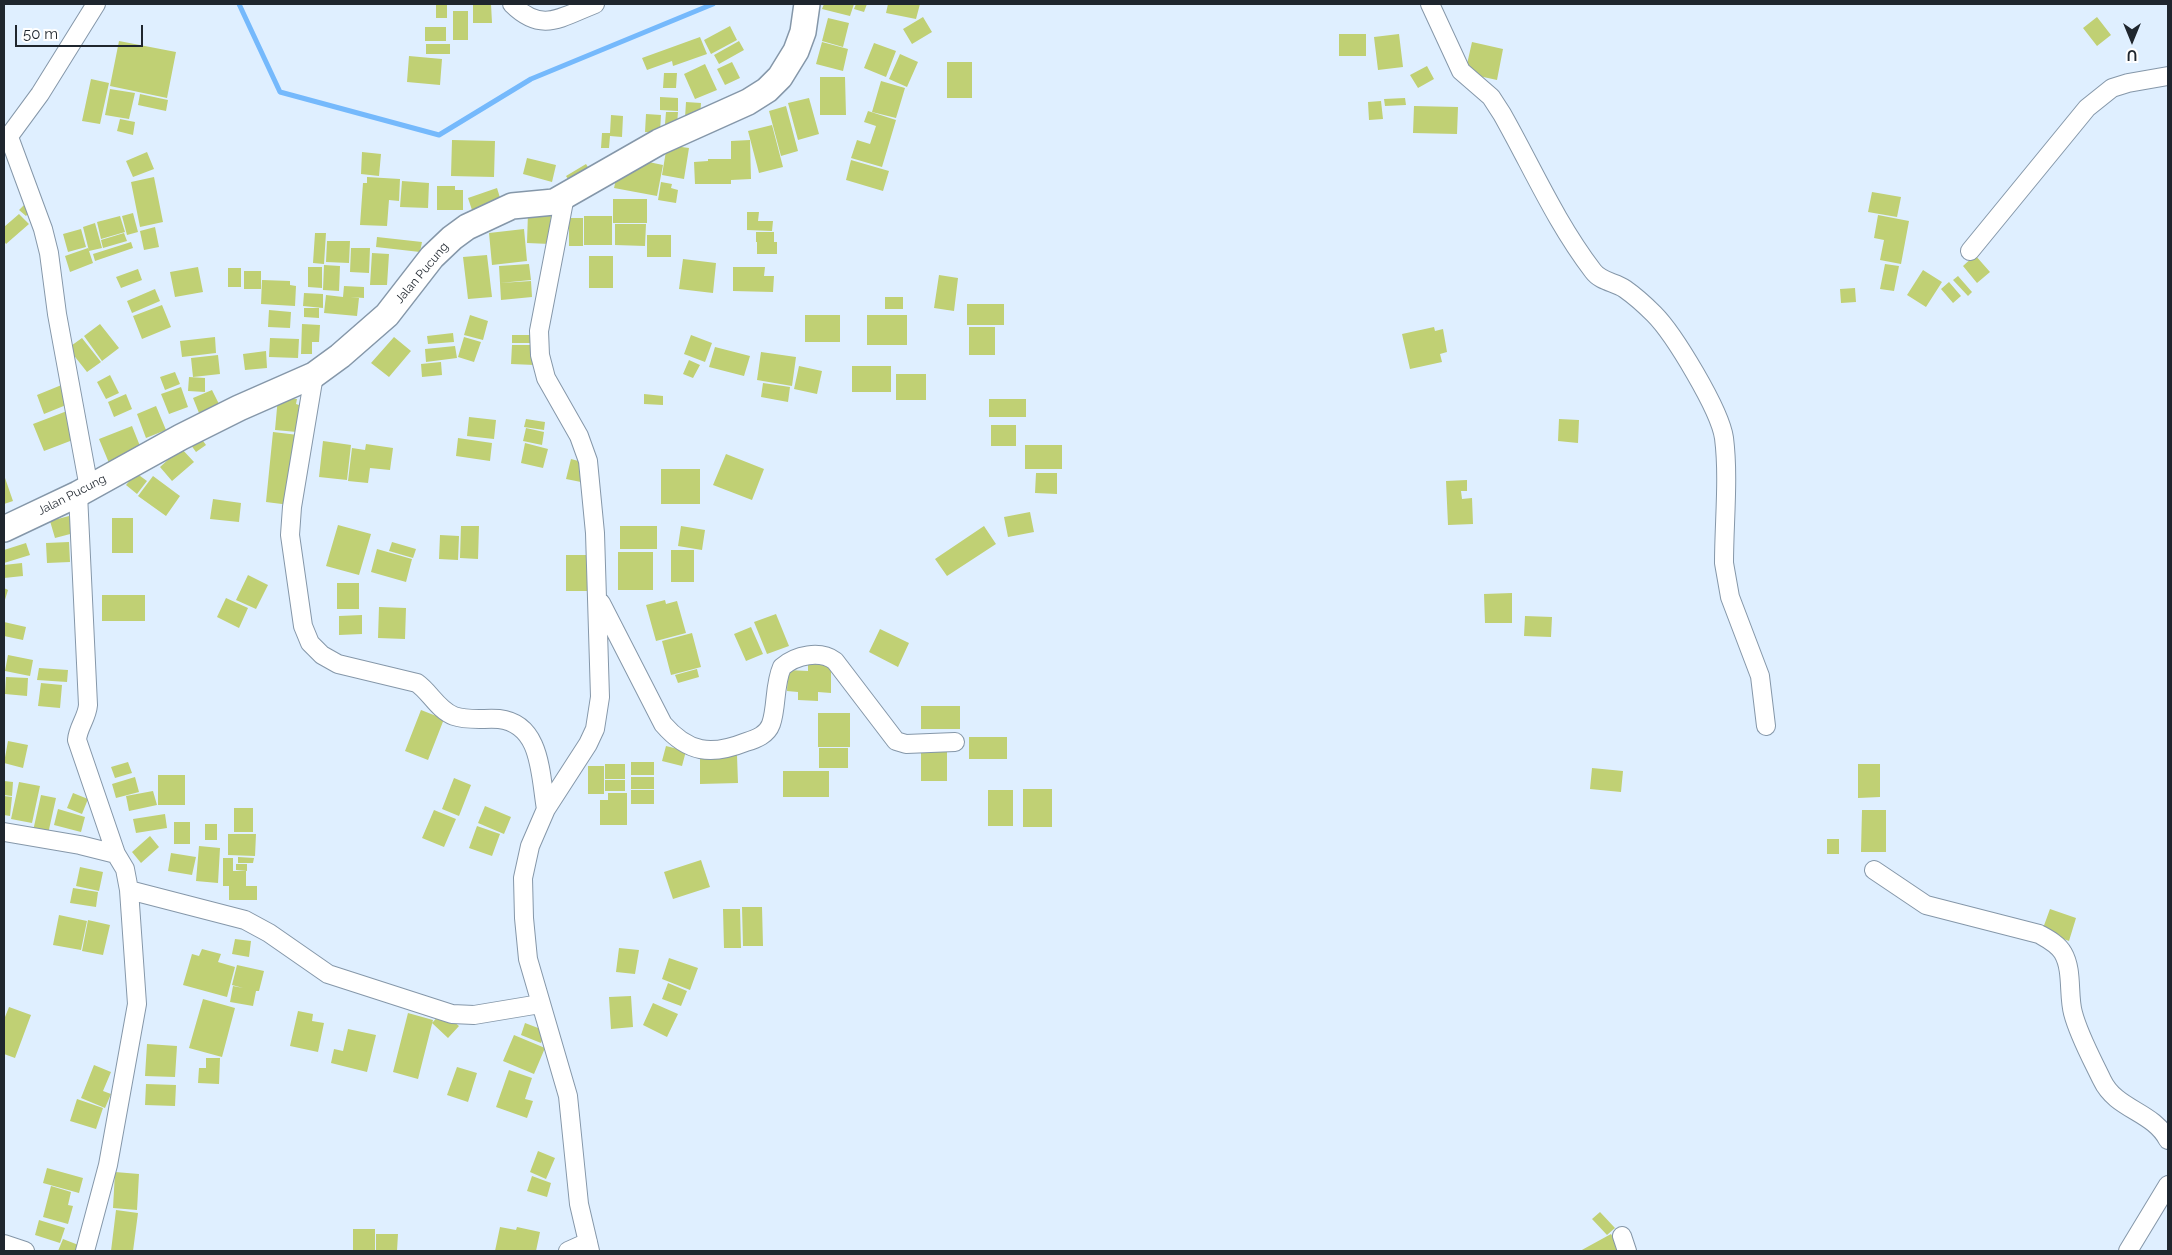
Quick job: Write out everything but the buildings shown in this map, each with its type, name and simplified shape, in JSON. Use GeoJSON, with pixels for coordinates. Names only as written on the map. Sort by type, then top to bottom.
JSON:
{"type":"FeatureCollection","features":[{"type":"Feature","properties":{"kind":"main road","name":"Jalan Pucung"},"geometry":{"type":"LineString","coordinates":[[4,529],[84,491],[181,437],[239,408],[314,375],[340,356],[387,315],[432,258],[452,238],[467,227],[505,208],[520,205],[549,204],[659,142],[748,102],[766,90],[780,77],[796,51],[803,32],[808,4]]}},
{"type":"Feature","properties":{"kind":"street"},"geometry":{"type":"LineString","coordinates":[[86,1251],[108,1165],[136,1004],[129,890],[125,869],[116,854],[77,740],[78,732],[86,717],[88,705],[84,491],[49,253],[43,229],[6,140],[40,94],[96,4]]}},
{"type":"Feature","properties":{"kind":"street"},"geometry":{"type":"LineString","coordinates":[[512,4],[523,15],[536,20],[551,20],[595,4]]}},
{"type":"Feature","properties":{"kind":"street"},"geometry":{"type":"LineString","coordinates":[[1430,4],[1461,72],[1491,98],[1502,114],[1556,218],[1594,273],[1603,280],[1624,288],[1665,326],[1686,356],[1719,420],[1724,437],[1724,563],[1726,579],[1730,597],[1760,676],[1766,726]]}},
{"type":"Feature","properties":{"kind":"street"},"geometry":{"type":"LineString","coordinates":[[1970,252],[2087,108],[2112,88],[2128,83],[2168,76]]}},
{"type":"Feature","properties":{"kind":"street"},"geometry":{"type":"LineString","coordinates":[[565,196],[539,331],[540,355],[546,378],[579,436],[588,461],[595,533],[600,697],[595,728],[588,744],[546,809],[530,846],[524,878],[526,940],[540,1004],[568,1096],[579,1204],[589,1247],[568,1251]]}},
{"type":"Feature","properties":{"kind":"street"},"geometry":{"type":"LineString","coordinates":[[314,375],[292,507],[290,535],[303,626],[310,643],[322,656],[338,664],[417,683],[425,688],[442,708],[453,716],[501,719],[517,723],[528,732],[535,746],[546,809]]}},
{"type":"Feature","properties":{"kind":"street"},"geometry":{"type":"LineString","coordinates":[[598,598],[664,724],[674,736],[695,748],[706,750],[728,749],[763,734],[771,724],[782,667],[790,662],[815,654],[822,654],[835,661],[896,741],[906,744],[955,742]]}},
{"type":"Feature","properties":{"kind":"street"},"geometry":{"type":"LineString","coordinates":[[4,832],[80,845],[116,854]]}},
{"type":"Feature","properties":{"kind":"street"},"geometry":{"type":"LineString","coordinates":[[1874,870],[1926,905],[2040,934],[2052,942],[2063,953],[2073,1015],[2103,1083],[2120,1103],[2155,1122],[2168,1140]]}},
{"type":"Feature","properties":{"kind":"street"},"geometry":{"type":"LineString","coordinates":[[129,890],[245,920],[270,933],[328,974],[452,1014],[474,1015],[540,1004]]}},
{"type":"Feature","properties":{"kind":"street"},"geometry":{"type":"LineString","coordinates":[[2128,1251],[2168,1185]]}},
{"type":"Feature","properties":{"kind":"street"},"geometry":{"type":"LineString","coordinates":[[4,1244],[25,1251]]}},
{"type":"Feature","properties":{"kind":"waterway"},"geometry":{"type":"LineString","coordinates":[[239,4],[280,92],[439,135],[531,79],[713,4]]}}]}
